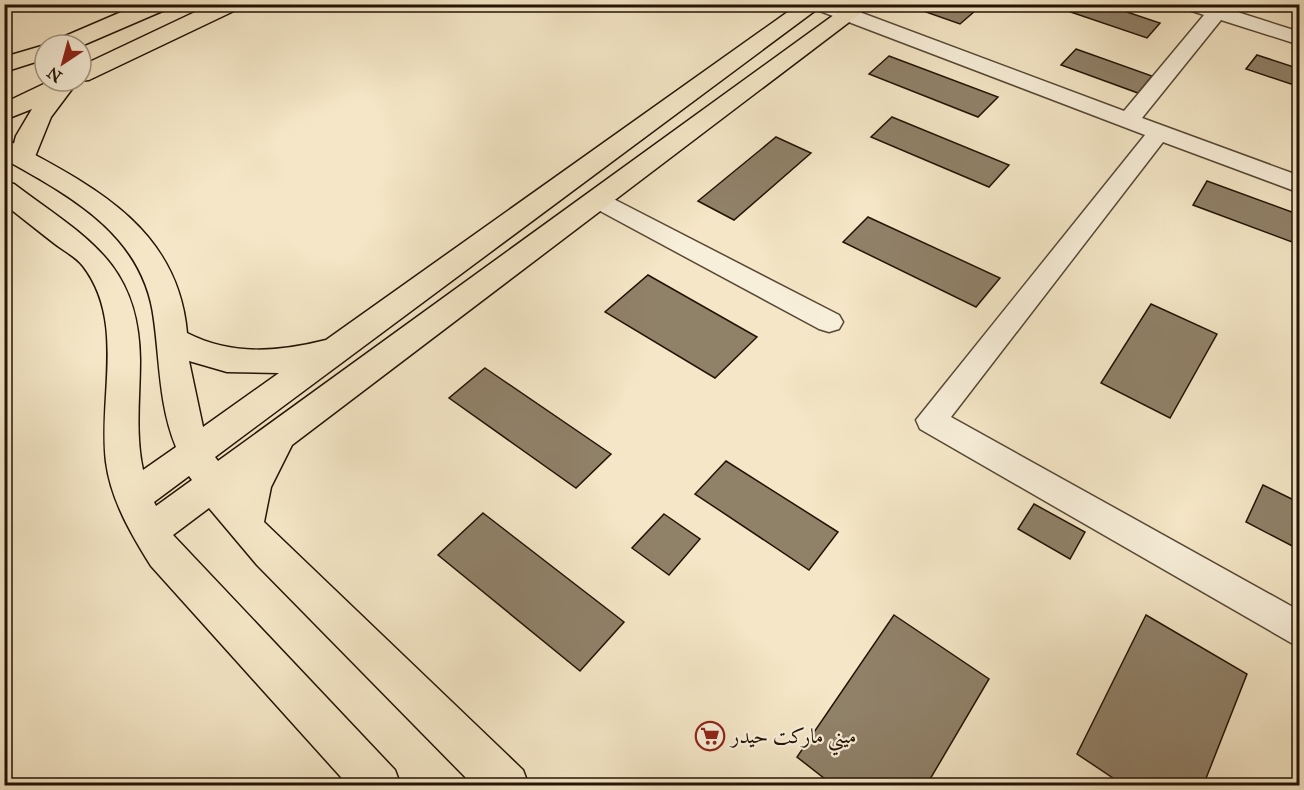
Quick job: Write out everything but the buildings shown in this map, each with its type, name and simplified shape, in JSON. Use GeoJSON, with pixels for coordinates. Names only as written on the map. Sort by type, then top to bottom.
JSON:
{"type":"FeatureCollection","features":[{"type":"Feature","properties":{"kind":"main road"},"geometry":{"type":"LineString","coordinates":[[92,33],[159,4]]}},
{"type":"Feature","properties":{"kind":"main road"},"geometry":{"type":"LineString","coordinates":[[93,69],[230,4]]}},
{"type":"Feature","properties":{"kind":"main road"},"geometry":{"type":"LineString","coordinates":[[132,497],[814,4]]}},
{"type":"Feature","properties":{"kind":"main road"},"geometry":{"type":"LineString","coordinates":[[149,532],[856,10]]}},
{"type":"Feature","properties":{"kind":"main road"},"geometry":{"type":"LineString","coordinates":[[4,65],[33,56]]}},
{"type":"Feature","properties":{"kind":"main road"},"geometry":{"type":"LineString","coordinates":[[4,113],[44,93]]}},
{"type":"Feature","properties":{"kind":"main road"},"geometry":{"type":"LineString","coordinates":[[58,93],[36,119],[25,145],[14,153],[105,210],[135,237],[157,270],[165,291],[173,367],[185,422],[213,485],[245,526],[418,702],[507,786]]}},
{"type":"Feature","properties":{"kind":"main road"},"geometry":{"type":"LineString","coordinates":[[4,190],[93,259],[107,279],[117,303],[123,329],[124,462],[132,497],[149,532],[176,567],[379,786]]}},
{"type":"Feature","properties":{"kind":"main road"},"geometry":{"type":"LineString","coordinates":[[171,339],[204,355],[246,362],[293,360],[339,348]]}},
{"type":"Feature","properties":{"kind":"main road"},"geometry":{"type":"LineString","coordinates":[[245,526],[253,487],[261,467],[285,432]]}},
{"type":"Feature","properties":{"kind":"street"},"geometry":{"type":"LineString","coordinates":[[819,4],[856,10],[1128,120],[1299,185]]}},
{"type":"Feature","properties":{"kind":"street"},"geometry":{"type":"LineString","coordinates":[[1190,4],[1299,39]]}},
{"type":"Feature","properties":{"kind":"street"},"geometry":{"type":"LineString","coordinates":[[1128,120],[1216,13]]}},
{"type":"Feature","properties":{"kind":"street"},"geometry":{"type":"LineString","coordinates":[[1159,132],[931,420],[1299,631]]}},
{"type":"Feature","properties":{"kind":"street"},"geometry":{"type":"LineString","coordinates":[[598,199],[829,322]]}},
{"type":"Feature","properties":{"kind":"place","name":"ميني ماركت حيدر"},"geometry":{"type":"Point","coordinates":[710,736]}}]}
